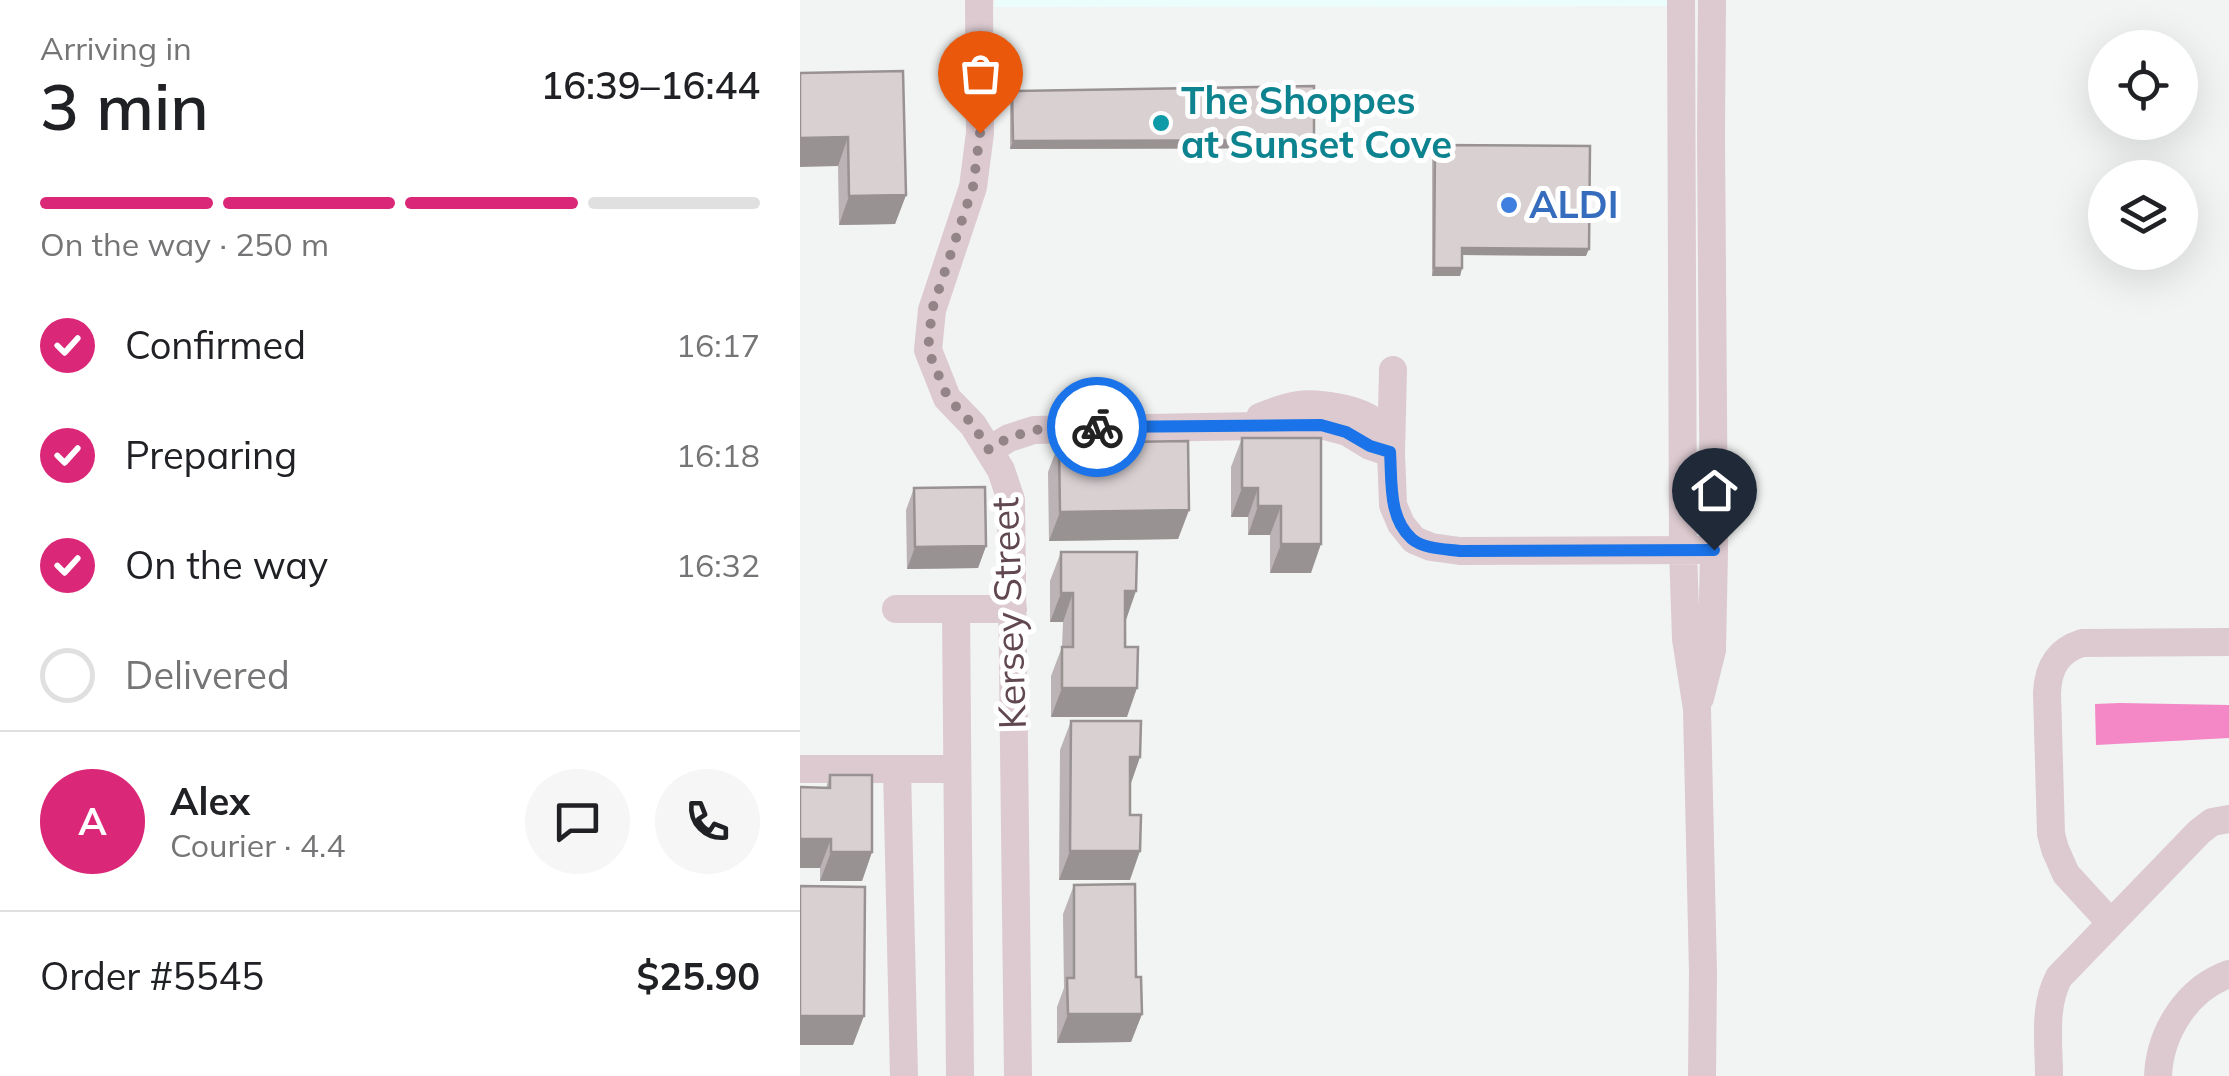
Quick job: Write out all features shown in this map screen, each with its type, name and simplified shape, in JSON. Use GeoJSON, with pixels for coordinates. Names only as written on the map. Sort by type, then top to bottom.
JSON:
{"type":"FeatureCollection","features":[{"type":"Feature","properties":{"kind":"street","name":"Kersey Street"},"geometry":{"type":"LineString","coordinates":[[979,0],[980,133],[973,187],[932,310],[928,350],[948,398],[973,425],[1002,470],[1011,500],[1018,1076]]}},
{"type":"Feature","properties":{"kind":"street"},"geometry":{"type":"LineString","coordinates":[[1681,0],[1683,550],[1686,639],[1697,709],[1702,1076]]}},
{"type":"Feature","properties":{"kind":"street"},"geometry":{"type":"LineString","coordinates":[[1697,709],[1712,650],[1712,0]]}},
{"type":"Feature","properties":{"kind":"street"},"geometry":{"type":"LineString","coordinates":[[1682,133],[1711,134]]}},
{"type":"Feature","properties":{"kind":"street"},"geometry":{"type":"LineString","coordinates":[[1682,298],[1713,298]]}},
{"type":"Feature","properties":{"kind":"street"},"geometry":{"type":"LineString","coordinates":[[1394,370],[1390,452],[1393,505],[1414,540],[1460,551],[1714,550]]}},
{"type":"Feature","properties":{"kind":"street"},"geometry":{"type":"LineString","coordinates":[[989,450],[1008,438],[1034,430],[1321,425],[1390,452]]}},
{"type":"Feature","properties":{"kind":"street"},"geometry":{"type":"LineString","coordinates":[[896,609],[1014,609]]}},
{"type":"Feature","properties":{"kind":"street"},"geometry":{"type":"LineString","coordinates":[[956,609],[960,1076]]}},
{"type":"Feature","properties":{"kind":"street"},"geometry":{"type":"LineString","coordinates":[[2110,922],[2066,874],[2054,849],[2046,693],[2050,670],[2062,652],[2082,643],[2229,642]]}},
{"type":"Feature","properties":{"kind":"street","name":"Kersey Street"},"geometry":{"type":"LineString","coordinates":[[800,769],[958,769]]}},
{"type":"Feature","properties":{"kind":"street"},"geometry":{"type":"LineString","coordinates":[[897,769],[904,1076]]}},
{"type":"Feature","properties":{"kind":"street"},"geometry":{"type":"LineString","coordinates":[[2049,1076],[2049,1009],[2054,987],[2066,968],[2199,832],[2212,822],[2229,819]]}},
{"type":"Feature","properties":{"kind":"street"},"geometry":{"type":"LineString","coordinates":[[2158,1076],[2166,1038],[2186,1004],[2208,984],[2229,974]]}},
{"type":"Feature","properties":{"kind":"shaded area"},"geometry":{"type":"Polygon","coordinates":[[[995,0],[1675,0],[1675,6],[994,7],[995,0]]]}},
{"type":"Feature","properties":{"kind":"shaded area"},"geometry":{"type":"Polygon","coordinates":[[[2095,704],[2229,705],[2229,738],[2096,745],[2095,704]]]}},
{"type":"Feature","properties":{"kind":"building"},"geometry":{"type":"Polygon","coordinates":[[[903,71],[906,195],[849,196],[848,137],[800,138],[800,73],[903,71]]]}},
{"type":"Feature","properties":{"kind":"building","name":"The Shoppes at Sunset Cove"},"geometry":{"type":"Polygon","coordinates":[[[1314,86],[1314,140],[1013,141],[1012,91],[1314,86]]]}},
{"type":"Feature","properties":{"kind":"building","name":"ALDI"},"geometry":{"type":"Polygon","coordinates":[[[1435,145],[1590,146],[1589,249],[1462,248],[1462,268],[1434,268],[1435,145]]]}},
{"type":"Feature","properties":{"kind":"building"},"geometry":{"type":"Polygon","coordinates":[[[1242,438],[1321,438],[1321,544],[1281,544],[1281,506],[1258,506],[1258,488],[1242,488],[1242,438]]]}},
{"type":"Feature","properties":{"kind":"building"},"geometry":{"type":"Polygon","coordinates":[[[1188,441],[1189,510],[1060,512],[1059,443],[1188,441]]]}},
{"type":"Feature","properties":{"kind":"building"},"geometry":{"type":"Polygon","coordinates":[[[985,487],[986,546],[915,547],[914,488],[985,487]]]}},
{"type":"Feature","properties":{"kind":"building"},"geometry":{"type":"Polygon","coordinates":[[[1061,552],[1137,552],[1136,591],[1125,591],[1125,647],[1138,647],[1137,688],[1062,688],[1062,647],[1073,647],[1073,593],[1061,593],[1061,552]]]}},
{"type":"Feature","properties":{"kind":"building"},"geometry":{"type":"Polygon","coordinates":[[[1071,721],[1141,721],[1140,757],[1130,757],[1130,815],[1141,815],[1140,851],[1070,851],[1071,721]]]}},
{"type":"Feature","properties":{"kind":"building"},"geometry":{"type":"Polygon","coordinates":[[[830,775],[872,775],[872,852],[831,852],[831,839],[800,839],[800,787],[830,788],[830,775]]]}},
{"type":"Feature","properties":{"kind":"building"},"geometry":{"type":"Polygon","coordinates":[[[1135,884],[1136,977],[1141,977],[1142,1014],[1068,1014],[1067,978],[1074,978],[1074,885],[1135,884]]]}},
{"type":"Feature","properties":{"kind":"building"},"geometry":{"type":"Polygon","coordinates":[[[800,886],[865,887],[864,1016],[800,1016],[800,886]]]}},
{"type":"Feature","properties":{"kind":"way so far"},"geometry":{"type":"LineString","coordinates":[[980,133],[973,187],[932,310],[928,350],[948,398],[989,450],[1008,438],[1034,430],[1097,427]]}},
{"type":"Feature","properties":{"kind":"place","name":"The Shoppes at Sunset Cove"},"geometry":{"type":"Point","coordinates":[1161,123]}},
{"type":"Feature","properties":{"kind":"place","name":"ALDI"},"geometry":{"type":"Point","coordinates":[1509,205]}},
{"type":"Feature","properties":{"kind":"route"},"geometry":{"type":"LineString","coordinates":[[1097,427],[1321,425],[1346,432],[1390,452],[1393,505],[1401,524],[1414,540],[1431,547],[1460,551],[1714,550]]}}]}
